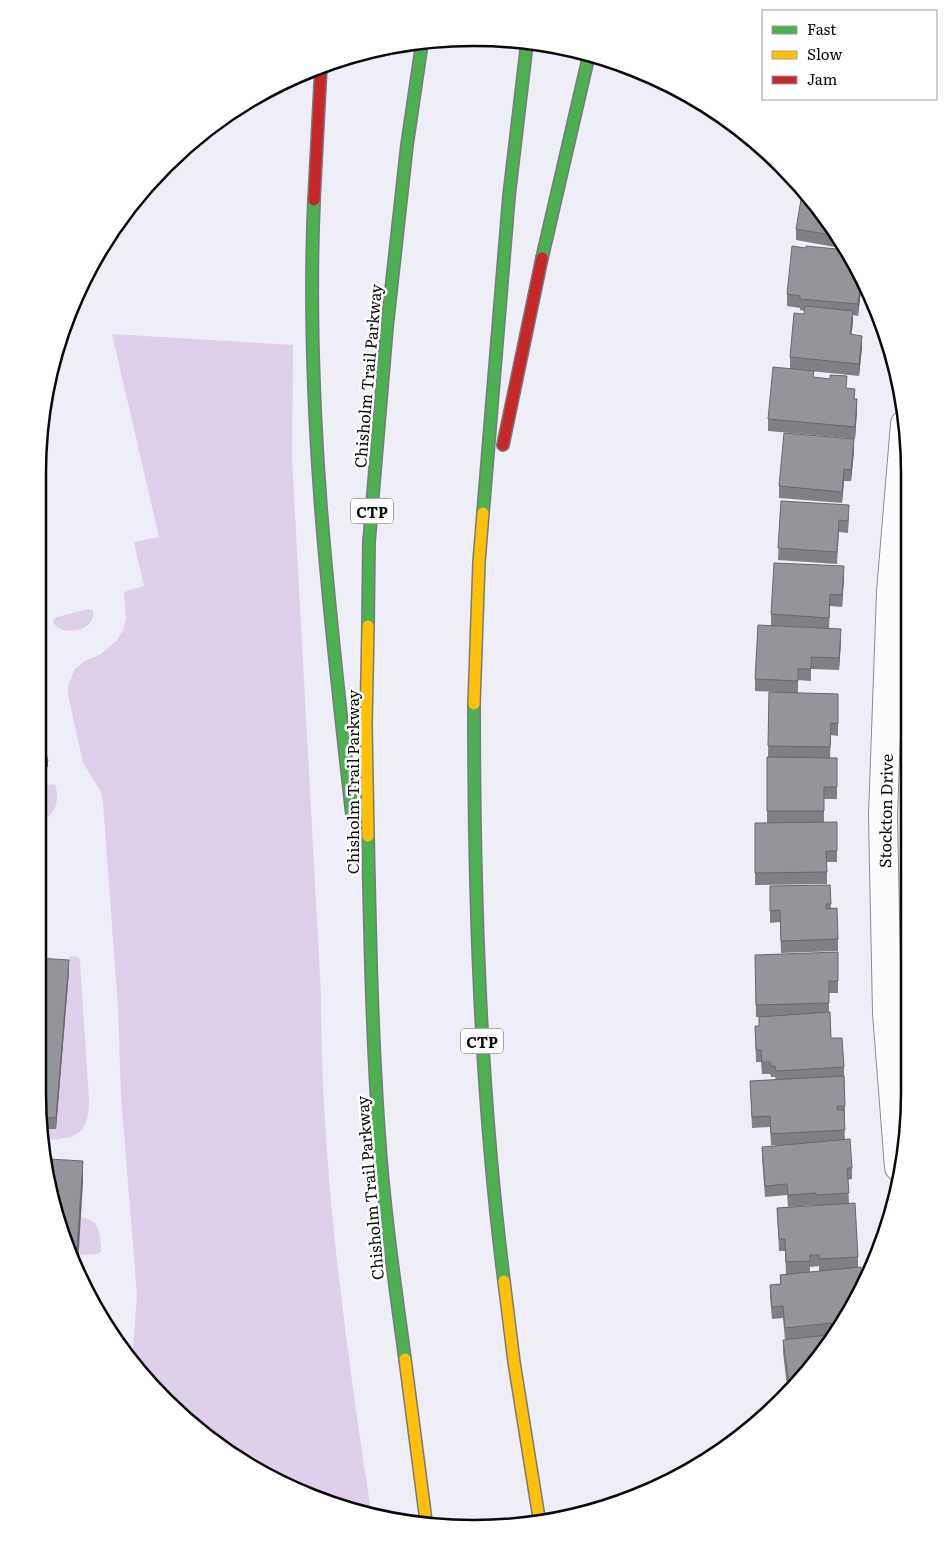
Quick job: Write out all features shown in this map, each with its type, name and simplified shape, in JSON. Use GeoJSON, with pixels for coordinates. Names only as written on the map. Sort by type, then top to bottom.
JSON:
{"type":"FeatureCollection","features":[{"type":"Feature","properties":{"kind":"highway","name":"Chisholm Trail Parkway"},"geometry":{"type":"LineString","coordinates":[[421,50],[407,145],[388,317],[370,542],[366,725],[371,983],[379,1135],[391,1257],[425,1517]]}},
{"type":"Feature","properties":{"kind":"highway","name":"CTP"},"geometry":{"type":"LineString","coordinates":[[526,50],[509,196],[479,562],[474,690],[474,812],[477,946],[493,1192],[514,1362],[538,1515]]}},
{"type":"Feature","properties":{"kind":"highway"},"geometry":{"type":"LineString","coordinates":[[502,454],[552,209],[587,62]]}},
{"type":"Feature","properties":{"kind":"highway"},"geometry":{"type":"LineString","coordinates":[[320,75],[314,165],[311,273],[315,436],[330,615],[353,828]]}},
{"type":"Feature","properties":{"kind":"highway"},"geometry":{"type":"LineString","coordinates":[[479,562],[497,474]]}},
{"type":"Feature","properties":{"kind":"highway"},"geometry":{"type":"LineString","coordinates":[[357,857],[371,983]]}},
{"type":"Feature","properties":{"kind":"street","name":"Stockton Drive"},"geometry":{"type":"LineString","coordinates":[[897,1144],[888,1012],[883,816],[891,592],[901,473]]}},
{"type":"Feature","properties":{"kind":"shaded area"},"geometry":{"type":"Polygon","coordinates":[[[112,334],[293,345],[292,459],[321,994],[325,1124],[336,1254],[370,1507],[310,1487],[260,1463],[236,1448],[171,1395],[133,1350],[137,1295],[121,1096],[118,1008],[103,802],[100,790],[83,763],[68,694],[68,685],[75,669],[85,661],[101,654],[117,640],[123,630],[126,619],[124,593],[144,586],[134,542],[159,537],[112,334]]]}},
{"type":"Feature","properties":{"kind":"shaded area"},"geometry":{"type":"Polygon","coordinates":[[[88,609],[93,611],[93,618],[90,623],[77,630],[63,630],[53,622],[54,618],[88,609]]]}},
{"type":"Feature","properties":{"kind":"shaded area"},"geometry":{"type":"Polygon","coordinates":[[[55,784],[57,802],[53,812],[46,818],[46,786],[55,784]]]}},
{"type":"Feature","properties":{"kind":"shaded area"},"geometry":{"type":"Polygon","coordinates":[[[75,956],[80,961],[89,1100],[88,1111],[83,1127],[79,1132],[66,1138],[49,1140],[47,1107],[69,971],[69,957],[75,956]]]}},
{"type":"Feature","properties":{"kind":"shaded area"},"geometry":{"type":"Polygon","coordinates":[[[81,1217],[96,1224],[100,1237],[101,1251],[98,1254],[78,1254],[81,1217]]]}},
{"type":"Feature","properties":{"kind":"building"},"geometry":{"type":"Polygon","coordinates":[[[801,199],[828,234],[796,229],[801,199]]]}},
{"type":"Feature","properties":{"kind":"building"},"geometry":{"type":"Polygon","coordinates":[[[792,246],[837,249],[860,291],[858,304],[800,299],[800,296],[787,294],[792,246]]]}},
{"type":"Feature","properties":{"kind":"building"},"geometry":{"type":"Polygon","coordinates":[[[805,306],[853,311],[850,334],[862,336],[859,364],[790,357],[794,313],[804,314],[805,306]]]}},
{"type":"Feature","properties":{"kind":"building"},"geometry":{"type":"Polygon","coordinates":[[[773,367],[814,371],[813,377],[830,379],[830,375],[847,376],[846,388],[855,389],[854,399],[857,399],[855,427],[768,419],[773,367]]]}},
{"type":"Feature","properties":{"kind":"building"},"geometry":{"type":"Polygon","coordinates":[[[784,433],[854,439],[851,470],[844,469],[842,492],[779,486],[784,433]]]}},
{"type":"Feature","properties":{"kind":"building"},"geometry":{"type":"Polygon","coordinates":[[[781,501],[849,505],[848,521],[839,520],[837,552],[778,548],[781,501]]]}},
{"type":"Feature","properties":{"kind":"building"},"geometry":{"type":"Polygon","coordinates":[[[774,563],[844,566],[842,595],[830,594],[829,618],[771,614],[774,563]]]}},
{"type":"Feature","properties":{"kind":"building"},"geometry":{"type":"Polygon","coordinates":[[[758,625],[841,629],[839,658],[811,657],[811,669],[798,669],[798,681],[755,679],[758,625]]]}},
{"type":"Feature","properties":{"kind":"building"},"geometry":{"type":"Polygon","coordinates":[[[769,692],[838,694],[838,724],[831,723],[830,747],[768,746],[769,692]]]}},
{"type":"Feature","properties":{"kind":"building"},"geometry":{"type":"Polygon","coordinates":[[[767,757],[837,758],[837,787],[824,787],[824,811],[767,811],[767,757]]]}},
{"type":"Feature","properties":{"kind":"building"},"geometry":{"type":"Polygon","coordinates":[[[837,822],[837,851],[826,851],[827,872],[755,873],[755,823],[837,822]]]}},
{"type":"Feature","properties":{"kind":"building"},"geometry":{"type":"Polygon","coordinates":[[[830,885],[831,904],[826,904],[826,909],[837,908],[838,939],[781,941],[780,910],[770,911],[770,886],[830,885]]]}},
{"type":"Feature","properties":{"kind":"building"},"geometry":{"type":"Polygon","coordinates":[[[838,952],[838,981],[829,981],[829,1003],[756,1005],[755,955],[838,952]]]}},
{"type":"Feature","properties":{"kind":"building"},"geometry":{"type":"Polygon","coordinates":[[[46,959],[69,960],[56,1118],[47,1117],[46,959]]]}},
{"type":"Feature","properties":{"kind":"building"},"geometry":{"type":"Polygon","coordinates":[[[830,1012],[831,1038],[842,1038],[844,1067],[776,1071],[775,1066],[771,1066],[770,1062],[762,1062],[761,1050],[756,1050],[755,1026],[759,1026],[759,1017],[830,1012]]]}},
{"type":"Feature","properties":{"kind":"building"},"geometry":{"type":"Polygon","coordinates":[[[844,1076],[845,1106],[837,1106],[837,1110],[844,1110],[845,1130],[771,1134],[770,1116],[752,1117],[750,1081],[844,1076]]]}},
{"type":"Feature","properties":{"kind":"building"},"geometry":{"type":"Polygon","coordinates":[[[850,1139],[852,1168],[847,1168],[849,1193],[788,1195],[787,1184],[765,1186],[762,1147],[850,1139]]]}},
{"type":"Feature","properties":{"kind":"building"},"geometry":{"type":"Polygon","coordinates":[[[52,1159],[83,1161],[77,1250],[61,1203],[52,1159]]]}},
{"type":"Feature","properties":{"kind":"building"},"geometry":{"type":"Polygon","coordinates":[[[855,1203],[858,1257],[819,1259],[819,1255],[810,1255],[810,1261],[786,1262],[785,1239],[779,1239],[777,1208],[855,1203]]]}},
{"type":"Feature","properties":{"kind":"building"},"geometry":{"type":"Polygon","coordinates":[[[861,1267],[857,1281],[833,1323],[785,1328],[783,1306],[772,1307],[770,1285],[781,1284],[780,1275],[861,1267]]]}},
{"type":"Feature","properties":{"kind":"building"},"geometry":{"type":"Polygon","coordinates":[[[825,1335],[788,1381],[783,1340],[825,1335]]]}},
{"type":"Feature","properties":{"kind":"traffic: fast"},"geometry":{"type":"LineString","coordinates":[[368,626],[369,542],[387,327],[407,145],[421,50]]}},
{"type":"Feature","properties":{"kind":"traffic: fast"},"geometry":{"type":"LineString","coordinates":[[483,513],[509,196],[526,50]]}},
{"type":"Feature","properties":{"kind":"traffic: fast"},"geometry":{"type":"LineString","coordinates":[[542,258],[587,62]]}},
{"type":"Feature","properties":{"kind":"traffic: fast"},"geometry":{"type":"LineString","coordinates":[[314,200],[312,277],[316,431],[327,585],[352,815]]}},
{"type":"Feature","properties":{"kind":"traffic: fast"},"geometry":{"type":"LineString","coordinates":[[474,704],[475,849],[480,993],[489,1137],[504,1281]]}},
{"type":"Feature","properties":{"kind":"traffic: fast"},"geometry":{"type":"LineString","coordinates":[[368,836],[373,1022],[379,1134],[387,1219],[405,1359]]}},
{"type":"Feature","properties":{"kind":"traffic: slow"},"geometry":{"type":"LineString","coordinates":[[474,704],[479,562],[483,513]]}},
{"type":"Feature","properties":{"kind":"traffic: slow"},"geometry":{"type":"LineString","coordinates":[[368,626],[366,725],[368,836]]}},
{"type":"Feature","properties":{"kind":"traffic: slow"},"geometry":{"type":"LineString","coordinates":[[504,1281],[514,1362],[538,1515]]}},
{"type":"Feature","properties":{"kind":"traffic: slow"},"geometry":{"type":"LineString","coordinates":[[405,1359],[425,1517]]}},
{"type":"Feature","properties":{"kind":"traffic: jam"},"geometry":{"type":"LineString","coordinates":[[314,200],[321,75]]}},
{"type":"Feature","properties":{"kind":"traffic: jam"},"geometry":{"type":"LineString","coordinates":[[503,445],[542,258]]}}]}
